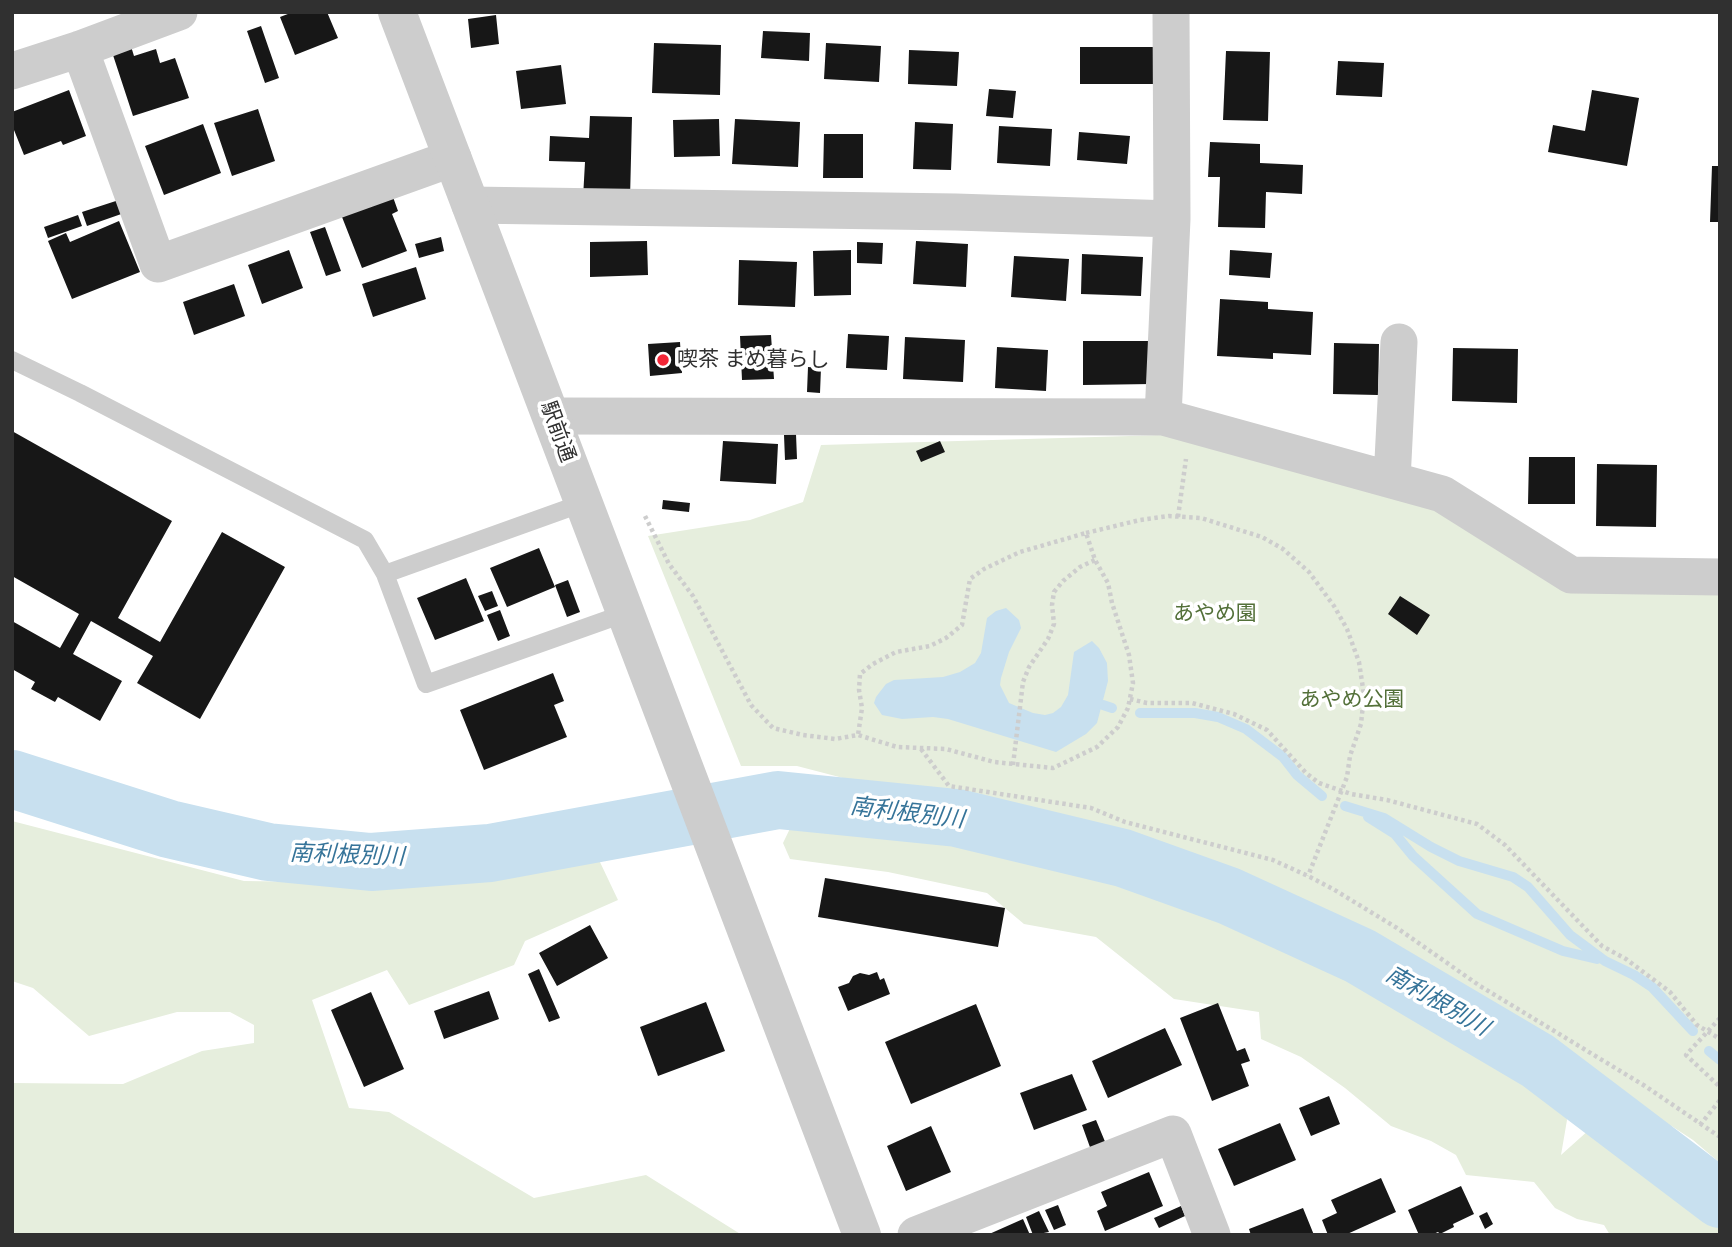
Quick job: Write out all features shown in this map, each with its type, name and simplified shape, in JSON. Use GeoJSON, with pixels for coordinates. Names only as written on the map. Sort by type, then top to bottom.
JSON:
{"type":"FeatureCollection","features":[{"type":"Feature","properties":{"kind":"street"},"geometry":{"type":"LineString","coordinates":[[12,71],[179,12]]}},
{"type":"Feature","properties":{"kind":"street","name":"駅前通"},"geometry":{"type":"LineString","coordinates":[[397,12],[862,1235]]}},
{"type":"Feature","properties":{"kind":"street"},"geometry":{"type":"LineString","coordinates":[[1171,12],[1177,421]]}},
{"type":"Feature","properties":{"kind":"street"},"geometry":{"type":"LineString","coordinates":[[80,49],[158,264],[453,158]]}},
{"type":"Feature","properties":{"kind":"street"},"geometry":{"type":"LineString","coordinates":[[470,205],[956,212],[1172,219]]}},
{"type":"Feature","properties":{"kind":"street"},"geometry":{"type":"LineString","coordinates":[[1392,480],[1399,342]]}},
{"type":"Feature","properties":{"kind":"street"},"geometry":{"type":"LineString","coordinates":[[551,416],[1177,421],[1442,494],[1571,575],[1720,577]]}},
{"type":"Feature","properties":{"kind":"street"},"geometry":{"type":"LineString","coordinates":[[916,1235],[1173,1134],[1212,1235]]}},
{"type":"Feature","properties":{"kind":"lane"},"geometry":{"type":"LineString","coordinates":[[12,360],[365,540],[385,574],[426,684],[626,613]]}},
{"type":"Feature","properties":{"kind":"lane"},"geometry":{"type":"LineString","coordinates":[[385,574],[583,503]]}},
{"type":"Feature","properties":{"kind":"path"},"geometry":{"type":"LineString","coordinates":[[1177,421],[1178,517]]}},
{"type":"Feature","properties":{"kind":"path"},"geometry":{"type":"LineString","coordinates":[[645,516],[669,564],[693,596],[751,705],[773,728],[835,739],[858,735],[897,747],[946,749],[995,762],[1053,768],[1097,747],[1118,727],[1128,708],[1133,682],[1129,655],[1108,583],[1095,560],[1086,533]]}},
{"type":"Feature","properties":{"kind":"path"},"geometry":{"type":"LineString","coordinates":[[858,735],[862,708],[860,674],[896,652],[930,646],[962,625],[970,579],[984,569],[1020,552],[1140,520],[1201,518],[1222,524],[1262,537],[1283,549],[1309,572],[1347,629],[1359,662],[1364,695],[1361,724],[1350,756],[1347,777],[1308,876]]}},
{"type":"Feature","properties":{"kind":"path"},"geometry":{"type":"LineString","coordinates":[[1013,765],[1023,682],[1054,624],[1054,592],[1080,567],[1095,560]]}},
{"type":"Feature","properties":{"kind":"path"},"geometry":{"type":"LineString","coordinates":[[1130,699],[1147,703],[1192,703],[1234,714],[1267,730],[1306,774],[1319,783],[1351,794],[1401,803],[1477,824],[1505,845],[1602,946],[1626,959],[1670,992],[1697,1025],[1720,1039]]}},
{"type":"Feature","properties":{"kind":"path"},"geometry":{"type":"LineString","coordinates":[[920,748],[949,786],[1091,808],[1125,822],[1273,860],[1308,876],[1397,928],[1480,986],[1645,1086],[1720,1137]]}},
{"type":"Feature","properties":{"kind":"path"},"geometry":{"type":"LineString","coordinates":[[1720,1018],[1686,1055],[1720,1087]]}},
{"type":"Feature","properties":{"kind":"path"},"geometry":{"type":"LineString","coordinates":[[1700,1125],[1720,1100]]}},
{"type":"Feature","properties":{"kind":"green space","name":"あやめ公園"},"geometry":{"type":"Polygon","coordinates":[[[1164,435],[1435,502],[1570,588],[1720,591],[1720,1163],[1670,1125],[1720,1173],[1720,1235],[1610,1235],[1604,1225],[1577,1219],[1555,1208],[1534,1182],[1466,1175],[1456,1155],[1431,1141],[1391,1126],[1345,1088],[1301,1057],[1261,1039],[1259,1012],[1174,999],[1096,937],[1024,924],[987,893],[888,872],[790,859],[783,843],[799,810],[927,806],[1180,857],[1155,846],[979,806],[874,786],[797,766],[741,766],[648,536],[750,520],[803,502],[821,445],[1164,435]],[[1454,989],[1558,1062],[1567,1120],[1561,1155],[1590,1129],[1631,1114],[1663,1121],[1553,1046],[1454,989]]]}},
{"type":"Feature","properties":{"kind":"green space"},"geometry":{"type":"Polygon","coordinates":[[[12,821],[244,881],[458,884],[599,860],[618,900],[525,941],[514,965],[409,1005],[387,970],[312,1000],[349,1108],[389,1112],[534,1198],[646,1175],[742,1235],[12,1235],[12,1083],[123,1084],[202,1051],[254,1043],[254,1025],[230,1012],[177,1012],[89,1036],[33,988],[12,981],[12,821]]]}},
{"type":"Feature","properties":{"kind":"water"},"geometry":{"type":"Polygon","coordinates":[[[1006,608],[1019,620],[1021,628],[1009,652],[1001,678],[1000,685],[1009,703],[1033,713],[1053,713],[1061,707],[1068,695],[1074,652],[1092,641],[1099,648],[1107,663],[1108,681],[1097,723],[1086,734],[1056,752],[948,719],[902,719],[882,715],[874,703],[886,684],[894,680],[943,677],[960,672],[975,663],[981,653],[987,618],[1006,608]]]}},
{"type":"Feature","properties":{"kind":"building"},"geometry":{"type":"Polygon","coordinates":[[[293,12],[327,12],[338,38],[295,55],[280,17],[293,12]]]}},
{"type":"Feature","properties":{"kind":"building"},"geometry":{"type":"Polygon","coordinates":[[[496,15],[499,44],[471,48],[468,19],[496,15]]]}},
{"type":"Feature","properties":{"kind":"building"},"geometry":{"type":"Polygon","coordinates":[[[261,26],[279,78],[265,83],[247,31],[261,26]]]}},
{"type":"Feature","properties":{"kind":"building"},"geometry":{"type":"Polygon","coordinates":[[[763,31],[810,33],[809,61],[761,58],[763,31]]]}},
{"type":"Feature","properties":{"kind":"building"},"geometry":{"type":"Polygon","coordinates":[[[130,43],[134,56],[156,49],[160,63],[175,58],[189,98],[133,116],[111,49],[130,43]]]}},
{"type":"Feature","properties":{"kind":"building"},"geometry":{"type":"Polygon","coordinates":[[[654,43],[721,45],[720,95],[652,93],[654,43]]]}},
{"type":"Feature","properties":{"kind":"building"},"geometry":{"type":"Polygon","coordinates":[[[826,43],[881,46],[879,82],[824,79],[826,43]]]}},
{"type":"Feature","properties":{"kind":"building"},"geometry":{"type":"Polygon","coordinates":[[[1080,47],[1161,47],[1161,84],[1080,84],[1080,47]]]}},
{"type":"Feature","properties":{"kind":"building"},"geometry":{"type":"Polygon","coordinates":[[[909,50],[959,52],[957,86],[908,84],[909,50]]]}},
{"type":"Feature","properties":{"kind":"building"},"geometry":{"type":"Polygon","coordinates":[[[1226,51],[1270,52],[1268,121],[1223,120],[1226,51]]]}},
{"type":"Feature","properties":{"kind":"building"},"geometry":{"type":"Polygon","coordinates":[[[1338,61],[1384,63],[1382,97],[1336,95],[1338,61]]]}},
{"type":"Feature","properties":{"kind":"building"},"geometry":{"type":"Polygon","coordinates":[[[561,65],[566,104],[521,109],[516,71],[561,65]]]}},
{"type":"Feature","properties":{"kind":"building"},"geometry":{"type":"Polygon","coordinates":[[[989,89],[1016,91],[1013,118],[986,116],[989,89]]]}},
{"type":"Feature","properties":{"kind":"building"},"geometry":{"type":"Polygon","coordinates":[[[69,90],[86,136],[63,145],[61,141],[24,155],[12,125],[12,112],[69,90]]]}},
{"type":"Feature","properties":{"kind":"building"},"geometry":{"type":"Polygon","coordinates":[[[1592,90],[1639,98],[1627,166],[1548,152],[1553,125],[1585,131],[1592,90]]]}},
{"type":"Feature","properties":{"kind":"building"},"geometry":{"type":"Polygon","coordinates":[[[258,109],[275,161],[232,176],[214,123],[258,109]]]}},
{"type":"Feature","properties":{"kind":"building"},"geometry":{"type":"Polygon","coordinates":[[[590,116],[632,117],[630,199],[583,198],[585,162],[549,161],[550,136],[589,138],[590,116]]]}},
{"type":"Feature","properties":{"kind":"building"},"geometry":{"type":"Polygon","coordinates":[[[719,119],[720,156],[674,157],[673,120],[719,119]]]}},
{"type":"Feature","properties":{"kind":"building"},"geometry":{"type":"Polygon","coordinates":[[[735,119],[800,122],[798,167],[732,164],[735,119]]]}},
{"type":"Feature","properties":{"kind":"building"},"geometry":{"type":"Polygon","coordinates":[[[915,122],[953,124],[951,170],[913,169],[915,122]]]}},
{"type":"Feature","properties":{"kind":"building"},"geometry":{"type":"Polygon","coordinates":[[[203,124],[221,173],[164,195],[145,146],[203,124]]]}},
{"type":"Feature","properties":{"kind":"building"},"geometry":{"type":"Polygon","coordinates":[[[999,126],[1052,129],[1050,166],[997,163],[999,126]]]}},
{"type":"Feature","properties":{"kind":"building"},"geometry":{"type":"Polygon","coordinates":[[[1079,132],[1130,136],[1127,164],[1077,160],[1079,132]]]}},
{"type":"Feature","properties":{"kind":"building"},"geometry":{"type":"Polygon","coordinates":[[[824,134],[863,134],[863,178],[823,178],[824,134]]]}},
{"type":"Feature","properties":{"kind":"building"},"geometry":{"type":"Polygon","coordinates":[[[1210,142],[1260,144],[1260,163],[1303,165],[1302,194],[1266,192],[1265,228],[1218,227],[1220,177],[1208,177],[1210,142]]]}},
{"type":"Feature","properties":{"kind":"building"},"geometry":{"type":"Polygon","coordinates":[[[1712,166],[1720,166],[1720,222],[1710,222],[1712,166]]]}},
{"type":"Feature","properties":{"kind":"building"},"geometry":{"type":"Polygon","coordinates":[[[393,197],[398,211],[392,214],[407,251],[362,268],[342,217],[393,197]]]}},
{"type":"Feature","properties":{"kind":"building"},"geometry":{"type":"Polygon","coordinates":[[[122,199],[127,212],[87,226],[82,212],[122,199]]]}},
{"type":"Feature","properties":{"kind":"building"},"geometry":{"type":"Polygon","coordinates":[[[78,215],[82,226],[48,238],[44,227],[78,215]]]}},
{"type":"Feature","properties":{"kind":"building"},"geometry":{"type":"Polygon","coordinates":[[[119,221],[140,272],[72,299],[48,241],[66,233],[70,242],[119,221]]]}},
{"type":"Feature","properties":{"kind":"building"},"geometry":{"type":"Polygon","coordinates":[[[325,227],[341,271],[326,276],[310,232],[325,227]]]}},
{"type":"Feature","properties":{"kind":"building"},"geometry":{"type":"Polygon","coordinates":[[[441,237],[444,251],[419,258],[415,244],[441,237]]]}},
{"type":"Feature","properties":{"kind":"building"},"geometry":{"type":"Polygon","coordinates":[[[647,241],[648,275],[590,277],[590,242],[647,241]]]}},
{"type":"Feature","properties":{"kind":"building"},"geometry":{"type":"Polygon","coordinates":[[[916,241],[968,244],[966,287],[913,284],[916,241]]]}},
{"type":"Feature","properties":{"kind":"building"},"geometry":{"type":"Polygon","coordinates":[[[857,242],[883,243],[882,264],[857,263],[857,242]]]}},
{"type":"Feature","properties":{"kind":"building"},"geometry":{"type":"Polygon","coordinates":[[[289,250],[303,288],[262,304],[248,265],[289,250]]]}},
{"type":"Feature","properties":{"kind":"building"},"geometry":{"type":"Polygon","coordinates":[[[851,250],[851,295],[814,296],[813,251],[851,250]]]}},
{"type":"Feature","properties":{"kind":"building"},"geometry":{"type":"Polygon","coordinates":[[[1230,250],[1272,253],[1270,278],[1229,275],[1230,250]]]}},
{"type":"Feature","properties":{"kind":"building"},"geometry":{"type":"Polygon","coordinates":[[[1082,254],[1143,257],[1141,296],[1081,294],[1082,254]]]}},
{"type":"Feature","properties":{"kind":"building"},"geometry":{"type":"Polygon","coordinates":[[[1014,256],[1069,259],[1066,301],[1011,297],[1014,256]]]}},
{"type":"Feature","properties":{"kind":"building"},"geometry":{"type":"Polygon","coordinates":[[[739,260],[797,262],[795,307],[738,305],[739,260]]]}},
{"type":"Feature","properties":{"kind":"building"},"geometry":{"type":"Polygon","coordinates":[[[416,267],[426,299],[373,317],[362,284],[416,267]]]}},
{"type":"Feature","properties":{"kind":"building"},"geometry":{"type":"Polygon","coordinates":[[[234,284],[245,316],[194,335],[183,302],[234,284]]]}},
{"type":"Feature","properties":{"kind":"building"},"geometry":{"type":"Polygon","coordinates":[[[1220,299],[1268,302],[1268,309],[1313,312],[1311,355],[1273,353],[1273,359],[1217,356],[1220,299]]]}},
{"type":"Feature","properties":{"kind":"building"},"geometry":{"type":"Polygon","coordinates":[[[848,334],[889,336],[887,370],[846,368],[848,334]]]}},
{"type":"Feature","properties":{"kind":"building"},"geometry":{"type":"Polygon","coordinates":[[[771,335],[774,379],[742,380],[740,336],[771,335]]]}},
{"type":"Feature","properties":{"kind":"building"},"geometry":{"type":"Polygon","coordinates":[[[905,337],[965,340],[963,382],[903,379],[905,337]]]}},
{"type":"Feature","properties":{"kind":"building"},"geometry":{"type":"Polygon","coordinates":[[[1083,341],[1152,341],[1152,384],[1083,385],[1083,341]]]}},
{"type":"Feature","properties":{"kind":"building"},"geometry":{"type":"Polygon","coordinates":[[[680,342],[682,373],[650,376],[648,344],[680,342]]]}},
{"type":"Feature","properties":{"kind":"building"},"geometry":{"type":"Polygon","coordinates":[[[1334,343],[1379,344],[1378,395],[1333,394],[1334,343]]]}},
{"type":"Feature","properties":{"kind":"building"},"geometry":{"type":"Polygon","coordinates":[[[997,347],[1048,350],[1046,391],[995,388],[997,347]]]}},
{"type":"Feature","properties":{"kind":"building"},"geometry":{"type":"Polygon","coordinates":[[[1453,348],[1518,349],[1517,403],[1452,401],[1453,348]]]}},
{"type":"Feature","properties":{"kind":"building"},"geometry":{"type":"Polygon","coordinates":[[[808,367],[821,368],[820,393],[807,392],[808,367]]]}},
{"type":"Feature","properties":{"kind":"building"},"geometry":{"type":"Polygon","coordinates":[[[12,431],[172,521],[118,618],[160,642],[222,532],[285,567],[200,719],[137,683],[153,656],[91,621],[73,654],[122,681],[100,721],[58,697],[55,702],[31,689],[35,682],[12,669],[12,621],[60,648],[79,614],[12,576],[12,431]]]}},
{"type":"Feature","properties":{"kind":"building"},"geometry":{"type":"Polygon","coordinates":[[[796,434],[797,459],[785,460],[784,435],[796,434]]]}},
{"type":"Feature","properties":{"kind":"building"},"geometry":{"type":"Polygon","coordinates":[[[723,441],[778,444],[776,484],[720,481],[723,441]]]}},
{"type":"Feature","properties":{"kind":"building"},"geometry":{"type":"Polygon","coordinates":[[[940,441],[945,452],[921,462],[916,451],[940,441]]]}},
{"type":"Feature","properties":{"kind":"building"},"geometry":{"type":"Polygon","coordinates":[[[1529,457],[1575,457],[1575,504],[1528,504],[1529,457]]]}},
{"type":"Feature","properties":{"kind":"building"},"geometry":{"type":"Polygon","coordinates":[[[1597,464],[1657,465],[1656,527],[1596,526],[1597,464]]]}},
{"type":"Feature","properties":{"kind":"building"},"geometry":{"type":"Polygon","coordinates":[[[663,500],[690,503],[689,512],[662,509],[663,500]]]}},
{"type":"Feature","properties":{"kind":"building"},"geometry":{"type":"Polygon","coordinates":[[[539,548],[555,587],[507,607],[490,568],[539,548]]]}},
{"type":"Feature","properties":{"kind":"building"},"geometry":{"type":"Polygon","coordinates":[[[466,578],[484,621],[435,640],[417,598],[466,578]]]}},
{"type":"Feature","properties":{"kind":"building"},"geometry":{"type":"Polygon","coordinates":[[[568,580],[580,612],[567,617],[555,585],[568,580]]]}},
{"type":"Feature","properties":{"kind":"building"},"geometry":{"type":"Polygon","coordinates":[[[492,591],[498,606],[485,611],[478,596],[492,591]]]}},
{"type":"Feature","properties":{"kind":"building"},"geometry":{"type":"Polygon","coordinates":[[[1400,596],[1430,615],[1417,635],[1388,614],[1400,596]]]}},
{"type":"Feature","properties":{"kind":"building"},"geometry":{"type":"Polygon","coordinates":[[[500,610],[510,636],[498,641],[487,615],[500,610]]]}},
{"type":"Feature","properties":{"kind":"building"},"geometry":{"type":"Polygon","coordinates":[[[553,673],[564,701],[554,705],[567,737],[484,770],[460,710],[553,673]]]}},
{"type":"Feature","properties":{"kind":"building"},"geometry":{"type":"Polygon","coordinates":[[[825,878],[1005,908],[998,947],[818,917],[825,878]]]}},
{"type":"Feature","properties":{"kind":"building"},"geometry":{"type":"Polygon","coordinates":[[[590,925],[608,958],[557,986],[539,953],[590,925]]]}},
{"type":"Feature","properties":{"kind":"building"},"geometry":{"type":"Polygon","coordinates":[[[539,969],[560,1018],[549,1022],[528,974],[539,969]]]}},
{"type":"Feature","properties":{"kind":"building"},"geometry":{"type":"Polygon","coordinates":[[[877,972],[880,980],[884,978],[890,994],[848,1011],[838,987],[849,983],[853,976],[860,973],[869,975],[877,972]]]}},
{"type":"Feature","properties":{"kind":"building"},"geometry":{"type":"Polygon","coordinates":[[[489,991],[499,1019],[444,1039],[434,1011],[489,991]]]}},
{"type":"Feature","properties":{"kind":"building"},"geometry":{"type":"Polygon","coordinates":[[[371,992],[404,1069],[364,1087],[331,1010],[371,992]]]}},
{"type":"Feature","properties":{"kind":"building"},"geometry":{"type":"Polygon","coordinates":[[[706,1002],[725,1051],[658,1076],[640,1027],[706,1002]]]}},
{"type":"Feature","properties":{"kind":"building"},"geometry":{"type":"Polygon","coordinates":[[[1218,1003],[1237,1051],[1245,1048],[1250,1061],[1241,1064],[1249,1086],[1212,1101],[1180,1018],[1218,1003]]]}},
{"type":"Feature","properties":{"kind":"building"},"geometry":{"type":"Polygon","coordinates":[[[976,1004],[1001,1066],[911,1104],[885,1042],[976,1004]]]}},
{"type":"Feature","properties":{"kind":"building"},"geometry":{"type":"Polygon","coordinates":[[[1165,1028],[1182,1065],[1108,1098],[1092,1061],[1165,1028]]]}},
{"type":"Feature","properties":{"kind":"building"},"geometry":{"type":"Polygon","coordinates":[[[1072,1074],[1087,1110],[1034,1130],[1020,1093],[1072,1074]]]}},
{"type":"Feature","properties":{"kind":"building"},"geometry":{"type":"Polygon","coordinates":[[[1329,1096],[1340,1124],[1311,1136],[1299,1108],[1329,1096]]]}},
{"type":"Feature","properties":{"kind":"building"},"geometry":{"type":"Polygon","coordinates":[[[1096,1120],[1106,1144],[1091,1150],[1082,1125],[1096,1120]]]}},
{"type":"Feature","properties":{"kind":"building"},"geometry":{"type":"Polygon","coordinates":[[[1280,1123],[1296,1160],[1234,1186],[1218,1149],[1280,1123]]]}},
{"type":"Feature","properties":{"kind":"building"},"geometry":{"type":"Polygon","coordinates":[[[931,1126],[951,1172],[906,1191],[887,1146],[931,1126]]]}},
{"type":"Feature","properties":{"kind":"building"},"geometry":{"type":"Polygon","coordinates":[[[1149,1172],[1163,1206],[1105,1231],[1097,1211],[1107,1206],[1101,1192],[1149,1172]]]}},
{"type":"Feature","properties":{"kind":"building"},"geometry":{"type":"Polygon","coordinates":[[[1381,1178],[1396,1212],[1345,1235],[1328,1235],[1322,1220],[1337,1213],[1331,1200],[1381,1178]]]}},
{"type":"Feature","properties":{"kind":"building"},"geometry":{"type":"Polygon","coordinates":[[[1461,1186],[1474,1214],[1440,1234],[1419,1235],[1408,1210],[1461,1186]]]}},
{"type":"Feature","properties":{"kind":"building"},"geometry":{"type":"Polygon","coordinates":[[[1058,1205],[1066,1225],[1054,1230],[1045,1210],[1058,1205]]]}},
{"type":"Feature","properties":{"kind":"building"},"geometry":{"type":"Polygon","coordinates":[[[1181,1206],[1185,1216],[1159,1228],[1154,1218],[1181,1206]]]}},
{"type":"Feature","properties":{"kind":"building"},"geometry":{"type":"Polygon","coordinates":[[[1303,1208],[1314,1235],[1251,1235],[1249,1229],[1303,1208]]]}},
{"type":"Feature","properties":{"kind":"building"},"geometry":{"type":"Polygon","coordinates":[[[1039,1211],[1049,1232],[1033,1235],[1026,1217],[1039,1211]]]}},
{"type":"Feature","properties":{"kind":"building"},"geometry":{"type":"Polygon","coordinates":[[[1487,1212],[1493,1224],[1485,1229],[1479,1216],[1487,1212]]]}},
{"type":"Feature","properties":{"kind":"building"},"geometry":{"type":"Polygon","coordinates":[[[1023,1219],[1030,1235],[987,1235],[1023,1219]]]}},
{"type":"Feature","properties":{"kind":"waterway"},"geometry":{"type":"LineString","coordinates":[[1103,705],[1112,708]]}},
{"type":"Feature","properties":{"kind":"waterway"},"geometry":{"type":"LineString","coordinates":[[1140,713],[1195,713],[1218,717],[1246,729],[1283,757],[1297,775],[1322,796]]}},
{"type":"Feature","properties":{"kind":"waterway","name":"南利根別川"},"geometry":{"type":"LineString","coordinates":[[12,779],[169,829],[268,852],[371,862],[490,853],[778,800],[957,818],[1123,858],[1229,896],[1360,956],[1538,1061],[1720,1199]]}},
{"type":"Feature","properties":{"kind":"waterway"},"geometry":{"type":"LineString","coordinates":[[1345,806],[1384,818],[1459,861],[1513,877],[1528,887],[1570,935],[1605,961],[1652,987],[1693,1031]]}},
{"type":"Feature","properties":{"kind":"waterway"},"geometry":{"type":"LineString","coordinates":[[1368,817],[1395,834],[1413,856],[1477,914],[1563,951],[1597,959]]}},
{"type":"Feature","properties":{"kind":"waterway"},"geometry":{"type":"LineString","coordinates":[[1709,1051],[1720,1060]]}},
{"type":"Feature","properties":{"kind":"place","name":"喫茶 まめ暮らし"},"geometry":{"type":"Point","coordinates":[663,360]}},
{"type":"Feature","properties":{"kind":"park label","name":"あやめ園"},"geometry":{"type":"Point","coordinates":[1215,614]}}]}
